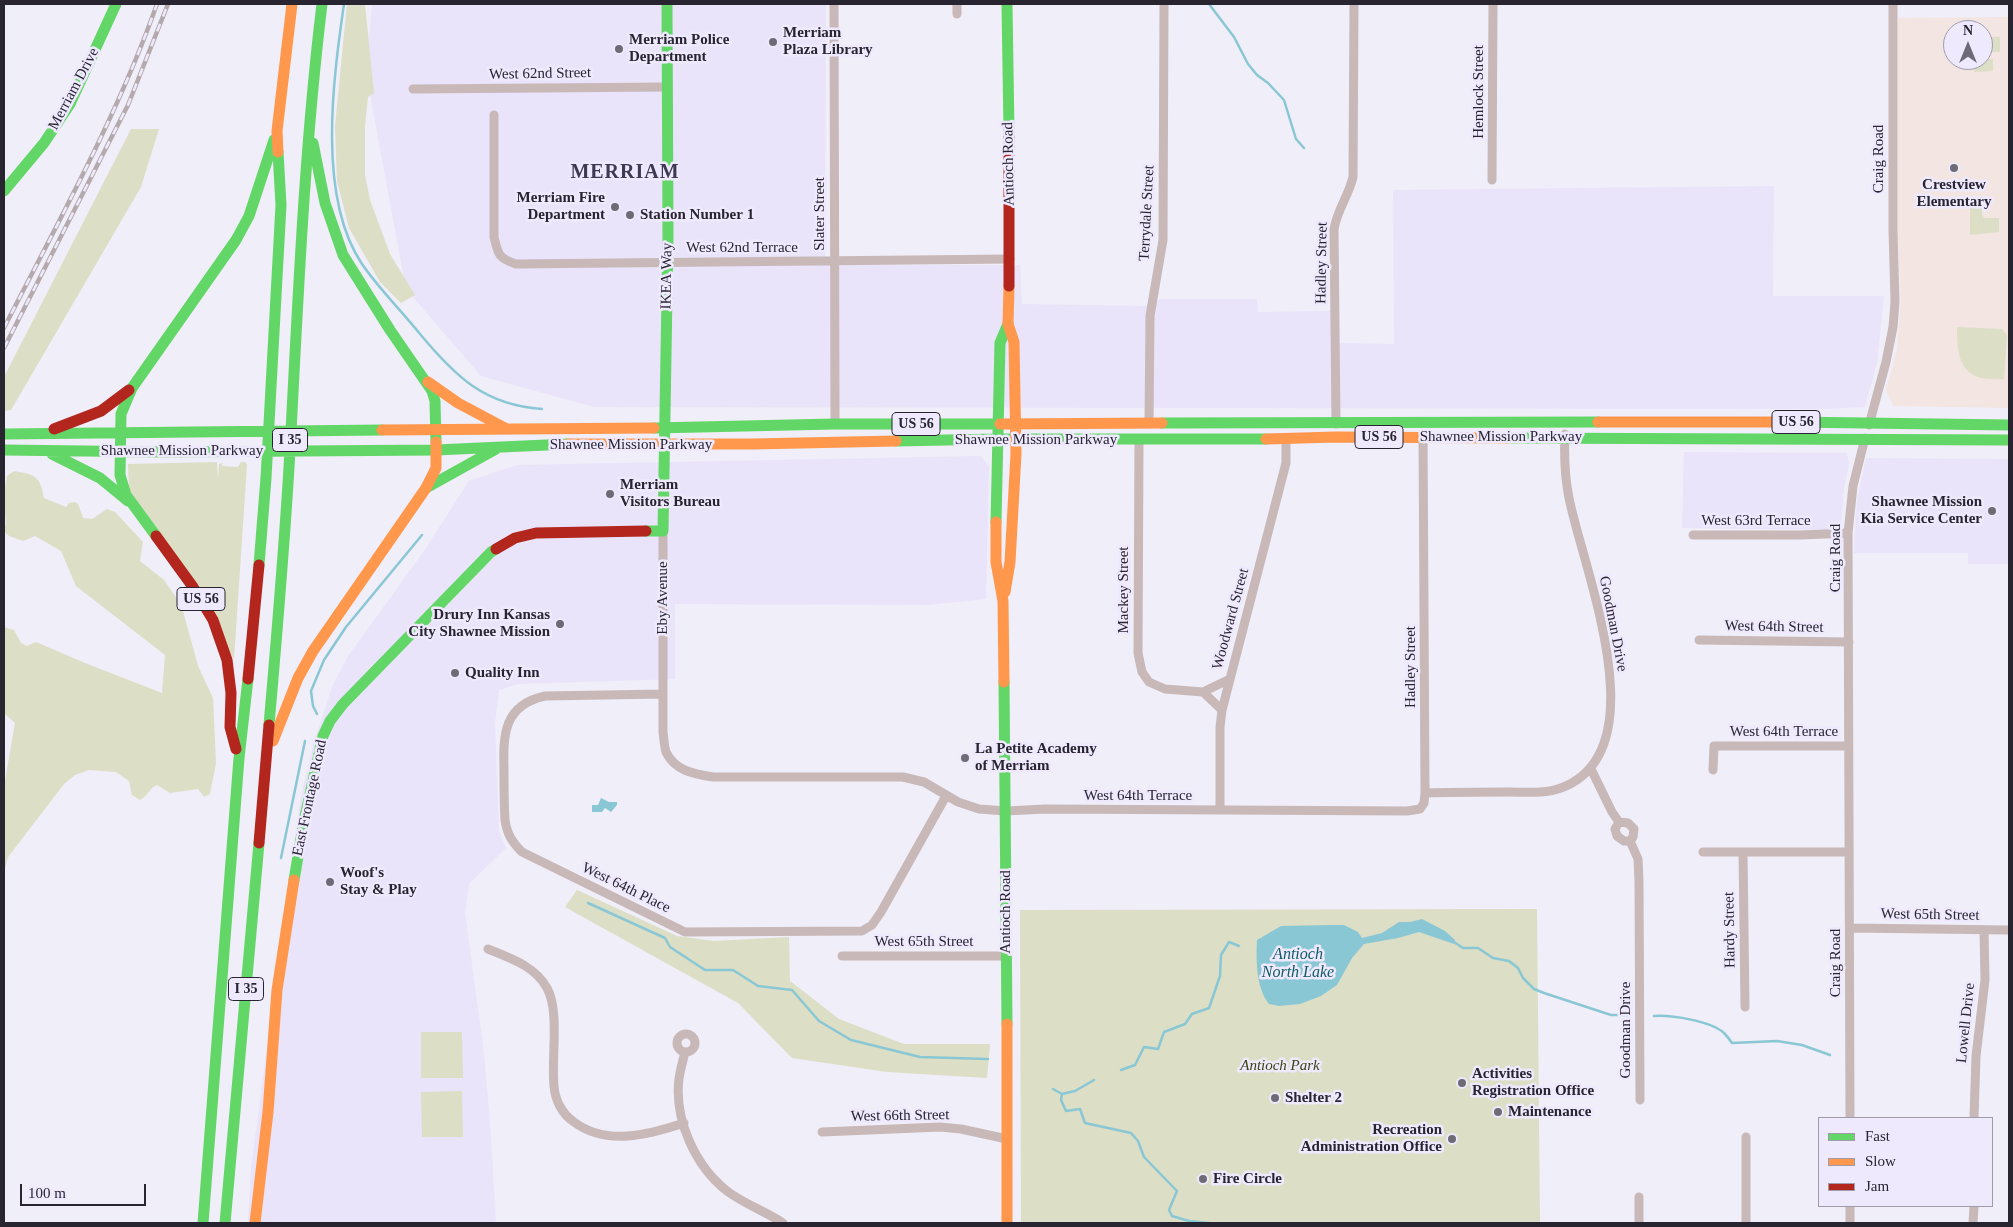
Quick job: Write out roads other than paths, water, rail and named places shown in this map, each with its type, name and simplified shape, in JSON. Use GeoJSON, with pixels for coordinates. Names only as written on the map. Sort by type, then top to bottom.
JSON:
{"type":"FeatureCollection","features":[{"type":"Feature","properties":{"kind":"main road","name":"Merriam Drive"},"geometry":{"type":"LineString","coordinates":[[4,191],[44,144],[70,104],[116,4]]}},
{"type":"Feature","properties":{"kind":"main road","name":"I 35"},"geometry":{"type":"LineString","coordinates":[[203,1223],[239,758],[256,604],[266,478],[280,204],[277,131],[292,4]]}},
{"type":"Feature","properties":{"kind":"main road","name":"I 35"},"geometry":{"type":"LineString","coordinates":[[225,1223],[267,754],[286,510],[309,125],[322,4]]}},
{"type":"Feature","properties":{"kind":"main road","name":"IKEA Way"},"geometry":{"type":"LineString","coordinates":[[665,428],[667,4]]}},
{"type":"Feature","properties":{"kind":"main road","name":"Antioch Road"},"geometry":{"type":"LineString","coordinates":[[1003,601],[1010,562],[1016,439],[1014,342],[1008,324],[1010,259],[1007,4]]}},
{"type":"Feature","properties":{"kind":"main road"},"geometry":{"type":"LineString","coordinates":[[309,125],[326,203],[334,231],[344,255],[385,323],[432,391],[435,401],[436,468],[426,488]]}},
{"type":"Feature","properties":{"kind":"main road"},"geometry":{"type":"LineString","coordinates":[[120,433],[121,414],[132,388],[236,240],[249,216],[277,131]]}},
{"type":"Feature","properties":{"kind":"main road","name":"Antioch Road"},"geometry":{"type":"LineString","coordinates":[[1007,1223],[1006,811],[1003,601],[996,562],[996,439],[1000,343],[1008,324]]}},
{"type":"Feature","properties":{"kind":"main road"},"geometry":{"type":"LineString","coordinates":[[424,379],[458,404],[507,429]]}},
{"type":"Feature","properties":{"kind":"main road"},"geometry":{"type":"LineString","coordinates":[[42,433],[101,411],[132,388]]}},
{"type":"Feature","properties":{"kind":"main road","name":"Shawnee Mission Parkway"},"geometry":{"type":"LineString","coordinates":[[4,434],[665,428],[835,424],[1422,421],[2009,425]]}},
{"type":"Feature","properties":{"kind":"main road"},"geometry":{"type":"LineString","coordinates":[[780,443],[828,430],[835,424]]}},
{"type":"Feature","properties":{"kind":"main road","name":"Eby Avenue"},"geometry":{"type":"LineString","coordinates":[[663,531],[665,428]]}},
{"type":"Feature","properties":{"kind":"main road","name":"US 56"},"geometry":{"type":"LineString","coordinates":[[120,433],[122,485],[136,508],[204,603],[222,642],[227,660],[231,693],[230,727],[239,758]]}},
{"type":"Feature","properties":{"kind":"main road","name":"Shawnee Mission Parkway"},"geometry":{"type":"LineString","coordinates":[[4,450],[335,451],[436,450],[563,444],[780,443],[996,439],[1233,440],[1423,436],[2009,440]]}},
{"type":"Feature","properties":{"kind":"main road","name":"US 56"},"geometry":{"type":"LineString","coordinates":[[267,754],[298,678],[313,651],[426,488],[498,448]]}},
{"type":"Feature","properties":{"kind":"main road"},"geometry":{"type":"LineString","coordinates":[[45,450],[100,478],[136,508]]}},
{"type":"Feature","properties":{"kind":"main road","name":"East Frontage Road"},"geometry":{"type":"LineString","coordinates":[[255,1223],[268,1112],[276,990],[283,942],[311,787],[323,736],[330,721],[343,704],[491,552],[502,544],[525,535],[548,531],[663,531]]}},
{"type":"Feature","properties":{"kind":"main road"},"geometry":{"type":"LineString","coordinates":[[191,1223],[206,1184]]}},
{"type":"Feature","properties":{"kind":"street","name":"Slater Street"},"geometry":{"type":"LineString","coordinates":[[834,4],[833,261],[835,424]]}},
{"type":"Feature","properties":{"kind":"street"},"geometry":{"type":"LineString","coordinates":[[957,4],[958,14]]}},
{"type":"Feature","properties":{"kind":"street","name":"Terrydale Street"},"geometry":{"type":"LineString","coordinates":[[1149,423],[1150,316],[1163,240],[1164,4]]}},
{"type":"Feature","properties":{"kind":"street","name":"Hadley Street"},"geometry":{"type":"LineString","coordinates":[[1336,437],[1334,229],[1337,216],[1353,177],[1354,4]]}},
{"type":"Feature","properties":{"kind":"street","name":"Hemlock Street"},"geometry":{"type":"LineString","coordinates":[[1492,180],[1493,4]]}},
{"type":"Feature","properties":{"kind":"street","name":"Craig Road"},"geometry":{"type":"LineString","coordinates":[[1850,1117],[1848,533],[1853,486],[1864,439],[1871,423],[1893,328],[1895,302],[1893,230],[1893,4]]}},
{"type":"Feature","properties":{"kind":"street","name":"West 62nd Street"},"geometry":{"type":"LineString","coordinates":[[413,89],[667,87]]}},
{"type":"Feature","properties":{"kind":"street","name":"West 62nd Terrace"},"geometry":{"type":"LineString","coordinates":[[494,115],[494,237],[498,254],[505,260],[516,264],[1010,259]]}},
{"type":"Feature","properties":{"kind":"street","name":"Hadley Street"},"geometry":{"type":"LineString","coordinates":[[1422,421],[1425,793]]}},
{"type":"Feature","properties":{"kind":"street","name":"Goodman Drive"},"geometry":{"type":"LineString","coordinates":[[1565,421],[1564,437],[1570,498],[1603,629],[1610,680],[1610,714],[1607,736],[1603,750],[1591,768],[1612,812],[1619,822],[1628,823],[1634,829],[1633,838],[1630,841]]}},
{"type":"Feature","properties":{"kind":"street","name":"Woodward Street"},"geometry":{"type":"LineString","coordinates":[[1220,809],[1220,727],[1222,710],[1286,463],[1286,438]]}},
{"type":"Feature","properties":{"kind":"street","name":"Mackey Street"},"geometry":{"type":"LineString","coordinates":[[1139,440],[1139,664],[1146,677],[1157,686],[1165,689],[1203,692]]}},
{"type":"Feature","properties":{"kind":"street","name":"Eby Avenue"},"geometry":{"type":"LineString","coordinates":[[663,531],[663,732],[666,751],[677,765]]}},
{"type":"Feature","properties":{"kind":"street","name":"West 63rd Terrace"},"geometry":{"type":"LineString","coordinates":[[1693,535],[1848,533]]}},
{"type":"Feature","properties":{"kind":"street","name":"West 64th Street"},"geometry":{"type":"LineString","coordinates":[[1699,640],[1849,642]]}},
{"type":"Feature","properties":{"kind":"street"},"geometry":{"type":"LineString","coordinates":[[1222,710],[1203,692],[1230,679]]}},
{"type":"Feature","properties":{"kind":"street","name":"West 64th Place"},"geometry":{"type":"LineString","coordinates":[[662,694],[545,696],[529,701],[518,708],[510,718],[503,739],[505,820],[506,829],[512,842],[522,852],[685,932],[862,930],[872,925],[946,796]]}},
{"type":"Feature","properties":{"kind":"street","name":"West 64th Terrace"},"geometry":{"type":"LineString","coordinates":[[1713,770],[1714,746],[1848,746]]}},
{"type":"Feature","properties":{"kind":"street","name":"West 64th Terrace"},"geometry":{"type":"LineString","coordinates":[[677,765],[687,773],[713,776],[902,777],[924,782],[946,796],[979,809],[1006,811],[1045,809],[1220,809],[1407,811],[1420,809],[1424,803],[1425,793]]}},
{"type":"Feature","properties":{"kind":"street"},"geometry":{"type":"LineString","coordinates":[[1425,793],[1549,791],[1568,785],[1591,768]]}},
{"type":"Feature","properties":{"kind":"street","name":"Goodman Drive"},"geometry":{"type":"LineString","coordinates":[[1619,822],[1615,829],[1617,836],[1624,841],[1630,841]]}},
{"type":"Feature","properties":{"kind":"street","name":"Goodman Drive"},"geometry":{"type":"LineString","coordinates":[[1630,841],[1638,859],[1639,881],[1640,1100]]}},
{"type":"Feature","properties":{"kind":"street"},"geometry":{"type":"LineString","coordinates":[[1702,852],[1849,852]]}},
{"type":"Feature","properties":{"kind":"street","name":"Hardy Street"},"geometry":{"type":"LineString","coordinates":[[1743,852],[1745,1007]]}},
{"type":"Feature","properties":{"kind":"street","name":"West 65th Street"},"geometry":{"type":"LineString","coordinates":[[1850,928],[2009,930]]}},
{"type":"Feature","properties":{"kind":"street","name":"Lowell Drive"},"geometry":{"type":"LineString","coordinates":[[1974,1117],[1976,1056],[1984,980],[1984,930]]}},
{"type":"Feature","properties":{"kind":"street"},"geometry":{"type":"LineString","coordinates":[[488,949],[517,961],[532,970],[541,978],[548,989],[553,1008],[554,1086],[561,1108],[569,1119],[582,1129],[608,1136],[632,1136],[684,1123]]}},
{"type":"Feature","properties":{"kind":"street","name":"West 65th Street"},"geometry":{"type":"LineString","coordinates":[[842,956],[1005,956]]}},
{"type":"Feature","properties":{"kind":"street"},"geometry":{"type":"LineString","coordinates":[[685,1052],[679,1079],[679,1098],[684,1123],[694,1152],[714,1179],[740,1200],[783,1223]]}},
{"type":"Feature","properties":{"kind":"street","name":"West 66th Street"},"geometry":{"type":"LineString","coordinates":[[822,1132],[940,1127],[960,1129],[1007,1139]]}},
{"type":"Feature","properties":{"kind":"street"},"geometry":{"type":"LineString","coordinates":[[1746,1137],[1746,1223]]}},
{"type":"Feature","properties":{"kind":"street"},"geometry":{"type":"LineString","coordinates":[[1639,1197],[1639,1223]]}},
{"type":"Feature","properties":{"kind":"street"},"geometry":{"type":"LineString","coordinates":[[1850,1207],[1850,1223]]}},
{"type":"Feature","properties":{"kind":"street"},"geometry":{"type":"LineString","coordinates":[[1974,1207],[1974,1223]]}},
{"type":"Feature","properties":{"kind":"water"},"geometry":{"type":"Polygon","coordinates":[[[601,798],[609,802],[617,802],[617,805],[611,812],[605,808],[602,812],[592,812],[592,805],[598,805],[601,798]]]}},
{"type":"Feature","properties":{"kind":"water","name":"Antioch North Lake"},"geometry":{"type":"Polygon","coordinates":[[[1422,919],[1445,931],[1455,940],[1454,944],[1419,932],[1364,944],[1352,958],[1337,985],[1321,996],[1300,1004],[1279,1006],[1269,1004],[1265,997],[1259,982],[1257,940],[1281,926],[1344,925],[1358,932],[1362,938],[1382,933],[1399,922],[1422,919]]]}},
{"type":"Feature","properties":{"kind":"waterway"},"geometry":{"type":"LineString","coordinates":[[344,4],[336,67],[332,137],[334,172],[339,206],[348,237],[362,264],[376,282],[433,349],[459,375],[472,386],[503,402],[542,409]]}},
{"type":"Feature","properties":{"kind":"waterway"},"geometry":{"type":"LineString","coordinates":[[1209,4],[1234,37],[1248,64],[1284,100],[1296,139],[1304,148]]}},
{"type":"Feature","properties":{"kind":"waterway"},"geometry":{"type":"LineString","coordinates":[[317,714],[313,706],[311,691],[324,660],[346,627],[422,535]]}},
{"type":"Feature","properties":{"kind":"waterway"},"geometry":{"type":"LineString","coordinates":[[281,858],[305,741]]}},
{"type":"Feature","properties":{"kind":"waterway"},"geometry":{"type":"LineString","coordinates":[[588,903],[665,938],[670,947],[705,970],[733,970],[758,986],[792,990],[819,1021],[851,1040],[920,1057],[988,1059]]}},
{"type":"Feature","properties":{"kind":"waterway"},"geometry":{"type":"LineString","coordinates":[[1121,1070],[1135,1065],[1144,1047],[1158,1049],[1164,1032],[1185,1024],[1192,1014],[1209,1008],[1220,976],[1221,955],[1229,942],[1239,946]]}},
{"type":"Feature","properties":{"kind":"waterway"},"geometry":{"type":"LineString","coordinates":[[1454,942],[1463,948],[1478,948],[1493,958],[1509,961],[1518,968],[1523,978],[1534,989],[1611,1015],[1629,1015]]}},
{"type":"Feature","properties":{"kind":"waterway"},"geometry":{"type":"LineString","coordinates":[[1654,1016],[1681,1018],[1710,1025],[1724,1033],[1732,1043],[1777,1041],[1802,1045],[1830,1055]]}},
{"type":"Feature","properties":{"kind":"waterway"},"geometry":{"type":"LineString","coordinates":[[1053,1089],[1062,1094],[1075,1091],[1094,1080]]}},
{"type":"Feature","properties":{"kind":"waterway"},"geometry":{"type":"LineString","coordinates":[[1062,1094],[1061,1100],[1066,1111],[1080,1109],[1085,1123],[1131,1133],[1138,1141],[1144,1157],[1177,1191],[1169,1210],[1172,1216],[1189,1221],[1209,1223]]}},
{"type":"Feature","properties":{"kind":"railway"},"geometry":{"type":"LineString","coordinates":[[4,328],[66,209],[105,128],[124,87],[157,4]]}},
{"type":"Feature","properties":{"kind":"railway"},"geometry":{"type":"LineString","coordinates":[[4,348],[128,105],[168,4]]}},
{"type":"Feature","properties":{"kind":"place","name":"Merriam Plaza Library"},"geometry":{"type":"Point","coordinates":[773,42]}},
{"type":"Feature","properties":{"kind":"place","name":"Merriam Police Department"},"geometry":{"type":"Point","coordinates":[619,49]}},
{"type":"Feature","properties":{"kind":"place","name":"Crestview Elementary"},"geometry":{"type":"Point","coordinates":[1954,168]}},
{"type":"Feature","properties":{"kind":"place","name":"Merriam Fire Department"},"geometry":{"type":"Point","coordinates":[615,207]}},
{"type":"Feature","properties":{"kind":"place","name":"Station Number 1"},"geometry":{"type":"Point","coordinates":[630,215]}},
{"type":"Feature","properties":{"kind":"place","name":"Merriam Visitors Bureau"},"geometry":{"type":"Point","coordinates":[610,494]}},
{"type":"Feature","properties":{"kind":"place","name":"Shawnee Mission Kia Service Center"},"geometry":{"type":"Point","coordinates":[1992,511]}},
{"type":"Feature","properties":{"kind":"place","name":"Drury Inn Kansas City Shawnee Mission"},"geometry":{"type":"Point","coordinates":[560,624]}},
{"type":"Feature","properties":{"kind":"place","name":"Quality Inn"},"geometry":{"type":"Point","coordinates":[455,673]}},
{"type":"Feature","properties":{"kind":"place","name":"La Petite Academy of Merriam"},"geometry":{"type":"Point","coordinates":[965,758]}},
{"type":"Feature","properties":{"kind":"place","name":"Woof's Stay & Play"},"geometry":{"type":"Point","coordinates":[330,882]}},
{"type":"Feature","properties":{"kind":"place","name":"Activities Registration Office"},"geometry":{"type":"Point","coordinates":[1462,1083]}},
{"type":"Feature","properties":{"kind":"place","name":"Shelter 2"},"geometry":{"type":"Point","coordinates":[1275,1098]}},
{"type":"Feature","properties":{"kind":"place","name":"Maintenance"},"geometry":{"type":"Point","coordinates":[1498,1112]}},
{"type":"Feature","properties":{"kind":"place","name":"Recreation Administration Office"},"geometry":{"type":"Point","coordinates":[1452,1139]}},
{"type":"Feature","properties":{"kind":"place","name":"Fire Circle"},"geometry":{"type":"Point","coordinates":[1203,1179]}},
{"type":"Feature","properties":{"kind":"district","name":"MERRIAM"},"geometry":{"type":"Point","coordinates":[625,173]}},
{"type":"Feature","properties":{"kind":"park label","name":"Antioch Park"},"geometry":{"type":"Point","coordinates":[1280,1066]}}]}
